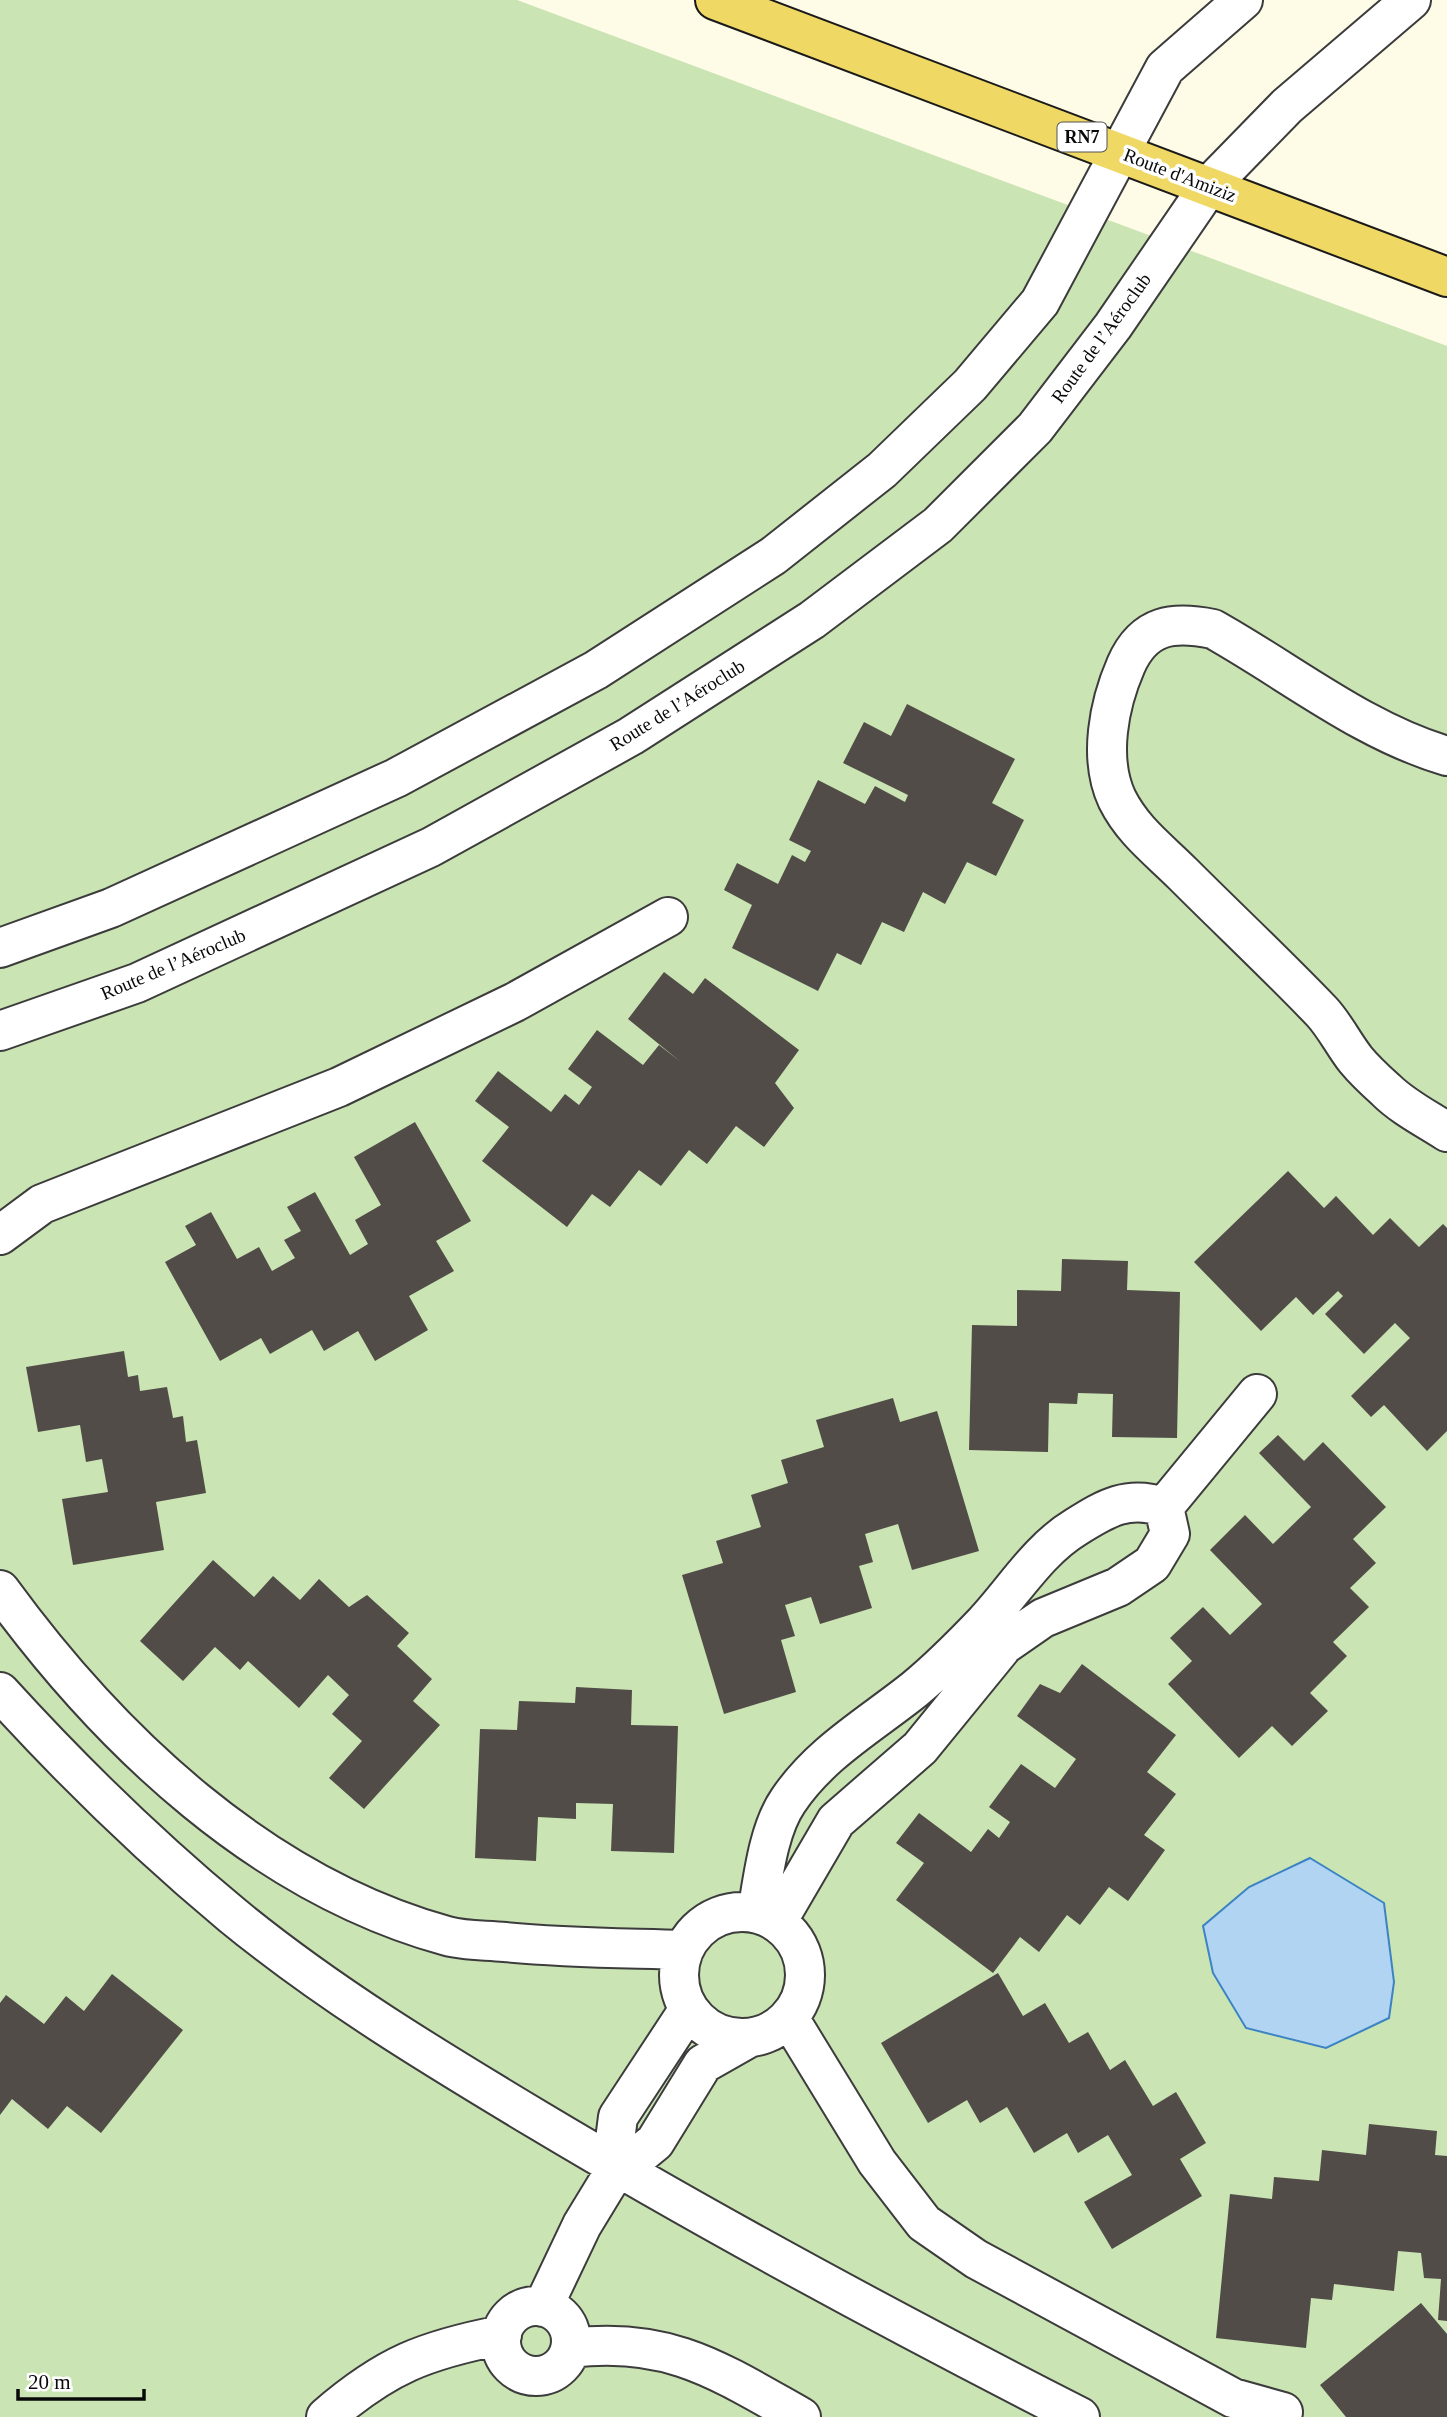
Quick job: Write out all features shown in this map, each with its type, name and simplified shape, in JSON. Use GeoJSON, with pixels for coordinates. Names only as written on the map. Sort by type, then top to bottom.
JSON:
{"type":"FeatureCollection","features":[{"type":"Feature","properties":{"kind":"main road","name":"Route d'Amiziz"},"geometry":{"type":"LineString","coordinates":[[715,0],[1447,277]]}},
{"type":"Feature","properties":{"kind":"street"},"geometry":{"type":"LineString","coordinates":[[0,948],[111,908],[396,778],[596,670],[773,556],[882,470],[970,385],[1040,302],[1165,68],[1243,0]]}},
{"type":"Feature","properties":{"kind":"street","name":"Route de l’Aéroclub"},"geometry":{"type":"LineString","coordinates":[[0,1031],[137,983],[430,848],[631,736],[812,620],[938,525],[1035,428],[1113,326],[1209,186],[1287,106],[1411,0]]}},
{"type":"Feature","properties":{"kind":"street"},"geometry":{"type":"LineString","coordinates":[[1447,756],[1420,748],[1357,717],[1213,629],[1188,624],[1165,626],[1143,636],[1128,659],[1117,686],[1108,728],[1107,764],[1116,797],[1140,836],[1178,869],[1324,1014],[1357,1061],[1388,1093],[1447,1132]]}},
{"type":"Feature","properties":{"kind":"street"},"geometry":{"type":"LineString","coordinates":[[0,1235],[42,1204],[339,1087],[516,1002],[668,917]]}},
{"type":"Feature","properties":{"kind":"street"},"geometry":{"type":"LineString","coordinates":[[1164,1507],[1257,1394]]}},
{"type":"Feature","properties":{"kind":"street"},"geometry":{"type":"LineString","coordinates":[[767,1917],[767,1856],[786,1803],[816,1765],[916,1688],[985,1622],[1029,1569],[1072,1529],[1110,1507],[1143,1500],[1164,1507]]}},
{"type":"Feature","properties":{"kind":"street"},"geometry":{"type":"LineString","coordinates":[[767,1917],[836,1821],[920,1748],[1004,1645],[1043,1618],[1118,1587],[1152,1564],[1170,1534],[1164,1507]]}},
{"type":"Feature","properties":{"kind":"street"},"geometry":{"type":"LineString","coordinates":[[0,1590],[42,1647],[109,1719],[219,1821],[304,1878],[380,1913],[450,1936],[548,1946],[684,1950]]}},
{"type":"Feature","properties":{"kind":"street"},"geometry":{"type":"LineString","coordinates":[[0,1692],[64,1763],[233,1915],[394,2034],[615,2172],[840,2294],[1080,2417]]}},
{"type":"Feature","properties":{"kind":"street"},"geometry":{"type":"LineString","coordinates":[[543,2307],[582,2225],[615,2172],[655,2142],[703,2064],[747,2039],[777,2029],[789,2018],[801,1999],[806,1978],[803,1956],[793,1936],[767,1917],[739,1911],[707,1923],[694,1935],[684,1950],[680,1970],[681,1990],[689,2009],[714,2032],[747,2039]]}},
{"type":"Feature","properties":{"kind":"street"},"geometry":{"type":"LineString","coordinates":[[615,2172],[618,2117],[689,2009]]}},
{"type":"Feature","properties":{"kind":"street"},"geometry":{"type":"LineString","coordinates":[[789,2018],[877,2162],[924,2223],[976,2259],[1233,2398],[1283,2412]]}},
{"type":"Feature","properties":{"kind":"street"},"geometry":{"type":"LineString","coordinates":[[532,2306],[543,2307],[553,2311],[568,2326],[571,2348],[560,2367],[551,2373],[530,2376],[510,2365],[501,2346],[502,2335],[513,2316],[532,2306]]}},
{"type":"Feature","properties":{"kind":"street"},"geometry":{"type":"LineString","coordinates":[[326,2417],[350,2396],[404,2361],[452,2345],[502,2335]]}},
{"type":"Feature","properties":{"kind":"street"},"geometry":{"type":"LineString","coordinates":[[571,2348],[607,2344],[658,2349],[703,2363],[801,2417]]}},
{"type":"Feature","properties":{"kind":"green space"},"geometry":{"type":"Polygon","coordinates":[[[0,0],[517,0],[1447,346],[1447,2417],[0,2417],[0,0]]]}},
{"type":"Feature","properties":{"kind":"water"},"geometry":{"type":"Polygon","coordinates":[[[1310,1858],[1384,1903],[1394,1982],[1389,2018],[1326,2048],[1246,2028],[1213,1973],[1203,1926],[1249,1887],[1310,1858]]]}},
{"type":"Feature","properties":{"kind":"building"},"geometry":{"type":"Polygon","coordinates":[[[907,704],[1015,759],[992,803],[1024,820],[996,876],[967,862],[945,904],[923,892],[904,932],[882,922],[861,965],[837,953],[818,991],[732,948],[752,905],[724,890],[737,863],[778,884],[792,855],[805,862],[811,851],[789,840],[818,780],[865,804],[875,786],[905,802],[908,795],[843,763],[864,722],[891,736],[907,704]]]}},
{"type":"Feature","properties":{"kind":"building"},"geometry":{"type":"Polygon","coordinates":[[[664,972],[693,994],[705,978],[799,1050],[775,1083],[794,1108],[764,1147],[736,1126],[707,1164],[689,1150],[661,1186],[639,1170],[610,1207],[592,1194],[567,1227],[482,1161],[509,1127],[475,1101],[498,1071],[551,1112],[565,1094],[579,1105],[592,1087],[568,1069],[597,1030],[643,1065],[659,1045],[681,1062],[628,1019],[664,972]]]}},
{"type":"Feature","properties":{"kind":"building"},"geometry":{"type":"Polygon","coordinates":[[[415,1122],[471,1221],[436,1241],[454,1271],[409,1296],[428,1330],[375,1361],[358,1331],[324,1351],[312,1330],[270,1354],[261,1338],[220,1361],[165,1262],[196,1245],[185,1226],[211,1212],[237,1259],[259,1247],[272,1271],[295,1258],[284,1240],[301,1231],[287,1207],[315,1192],[350,1255],[368,1244],[355,1220],[381,1205],[354,1157],[415,1122]]]}},
{"type":"Feature","properties":{"kind":"building"},"geometry":{"type":"Polygon","coordinates":[[[1288,1171],[1324,1208],[1336,1196],[1373,1235],[1390,1218],[1419,1247],[1443,1224],[1447,1228],[1447,1431],[1427,1451],[1384,1405],[1371,1417],[1351,1396],[1410,1338],[1395,1323],[1364,1354],[1325,1314],[1343,1296],[1338,1291],[1313,1315],[1296,1297],[1261,1331],[1194,1262],[1288,1171]]]}},
{"type":"Feature","properties":{"kind":"building"},"geometry":{"type":"Polygon","coordinates":[[[1062,1259],[1128,1261],[1127,1290],[1180,1292],[1177,1438],[1112,1437],[1113,1394],[1078,1393],[1077,1404],[1049,1403],[1048,1452],[969,1450],[972,1325],[1017,1326],[1017,1290],[1061,1291],[1062,1259]]]}},
{"type":"Feature","properties":{"kind":"building"},"geometry":{"type":"Polygon","coordinates":[[[124,1351],[128,1377],[138,1375],[140,1391],[167,1387],[173,1418],[183,1416],[186,1442],[197,1440],[206,1493],[156,1502],[164,1550],[73,1565],[62,1499],[108,1492],[102,1459],[86,1462],[80,1425],[38,1432],[26,1367],[124,1351]]]}},
{"type":"Feature","properties":{"kind":"building"},"geometry":{"type":"Polygon","coordinates":[[[893,1398],[900,1422],[937,1411],[979,1551],[912,1570],[898,1524],[865,1534],[873,1562],[859,1566],[872,1608],[820,1624],[811,1597],[785,1605],[795,1636],[781,1640],[796,1692],[724,1714],[682,1575],[723,1563],[716,1541],[761,1527],[751,1495],[788,1483],[781,1460],[824,1447],[816,1420],[893,1398]]]}},
{"type":"Feature","properties":{"kind":"building"},"geometry":{"type":"Polygon","coordinates":[[[1278,1435],[1304,1461],[1323,1442],[1386,1507],[1353,1539],[1376,1563],[1350,1588],[1369,1607],[1333,1642],[1347,1656],[1310,1693],[1328,1711],[1292,1746],[1272,1726],[1239,1758],[1168,1684],[1192,1661],[1170,1638],[1203,1607],[1230,1635],[1262,1604],[1210,1550],[1245,1515],[1273,1544],[1311,1507],[1259,1453],[1278,1435]]]}},
{"type":"Feature","properties":{"kind":"building"},"geometry":{"type":"Polygon","coordinates":[[[213,1560],[254,1597],[273,1576],[300,1600],[319,1579],[349,1607],[367,1595],[409,1633],[397,1646],[432,1679],[413,1701],[440,1725],[364,1809],[329,1778],[362,1741],[332,1714],[349,1695],[328,1675],[299,1708],[248,1661],[240,1670],[215,1647],[183,1681],[140,1641],[213,1560]]]}},
{"type":"Feature","properties":{"kind":"building"},"geometry":{"type":"Polygon","coordinates":[[[1082,1664],[1176,1735],[1147,1772],[1176,1794],[1144,1835],[1165,1850],[1128,1901],[1109,1887],[1080,1925],[1067,1915],[1039,1952],[1020,1937],[993,1973],[896,1900],[924,1863],[896,1843],[919,1813],[971,1852],[988,1829],[999,1838],[1010,1822],[989,1807],[1021,1764],[1055,1788],[1076,1759],[1017,1716],[1040,1684],[1060,1693],[1082,1664]]]}},
{"type":"Feature","properties":{"kind":"building"},"geometry":{"type":"Polygon","coordinates":[[[576,1687],[632,1690],[631,1725],[678,1726],[674,1853],[611,1851],[613,1804],[576,1803],[576,1819],[538,1817],[536,1861],[475,1858],[480,1729],[517,1730],[519,1701],[575,1703],[576,1687]]]}},
{"type":"Feature","properties":{"kind":"building"},"geometry":{"type":"Polygon","coordinates":[[[998,1973],[1023,2016],[1045,2003],[1069,2043],[1088,2032],[1110,2070],[1125,2060],[1153,2106],[1176,2092],[1206,2143],[1180,2159],[1202,2196],[1112,2249],[1084,2202],[1132,2175],[1108,2135],[1078,2153],[1067,2133],[1034,2153],[1007,2107],[980,2123],[967,2100],[928,2123],[881,2043],[998,1973]]]}},
{"type":"Feature","properties":{"kind":"building"},"geometry":{"type":"Polygon","coordinates":[[[112,1974],[183,2030],[101,2133],[67,2106],[48,2129],[12,2099],[0,2115],[0,2003],[6,1995],[44,2024],[66,1996],[84,2011],[112,1974]]]}},
{"type":"Feature","properties":{"kind":"building"},"geometry":{"type":"Polygon","coordinates":[[[1369,2124],[1437,2131],[1435,2155],[1447,2156],[1447,2321],[1438,2320],[1441,2279],[1424,2278],[1421,2253],[1398,2251],[1394,2291],[1334,2284],[1332,2300],[1311,2298],[1306,2348],[1216,2338],[1230,2194],[1272,2199],[1274,2177],[1319,2181],[1322,2150],[1366,2155],[1369,2124]]]}},
{"type":"Feature","properties":{"kind":"building"},"geometry":{"type":"Polygon","coordinates":[[[1421,2303],[1447,2334],[1447,2417],[1346,2417],[1320,2385],[1421,2303]]]}}]}
